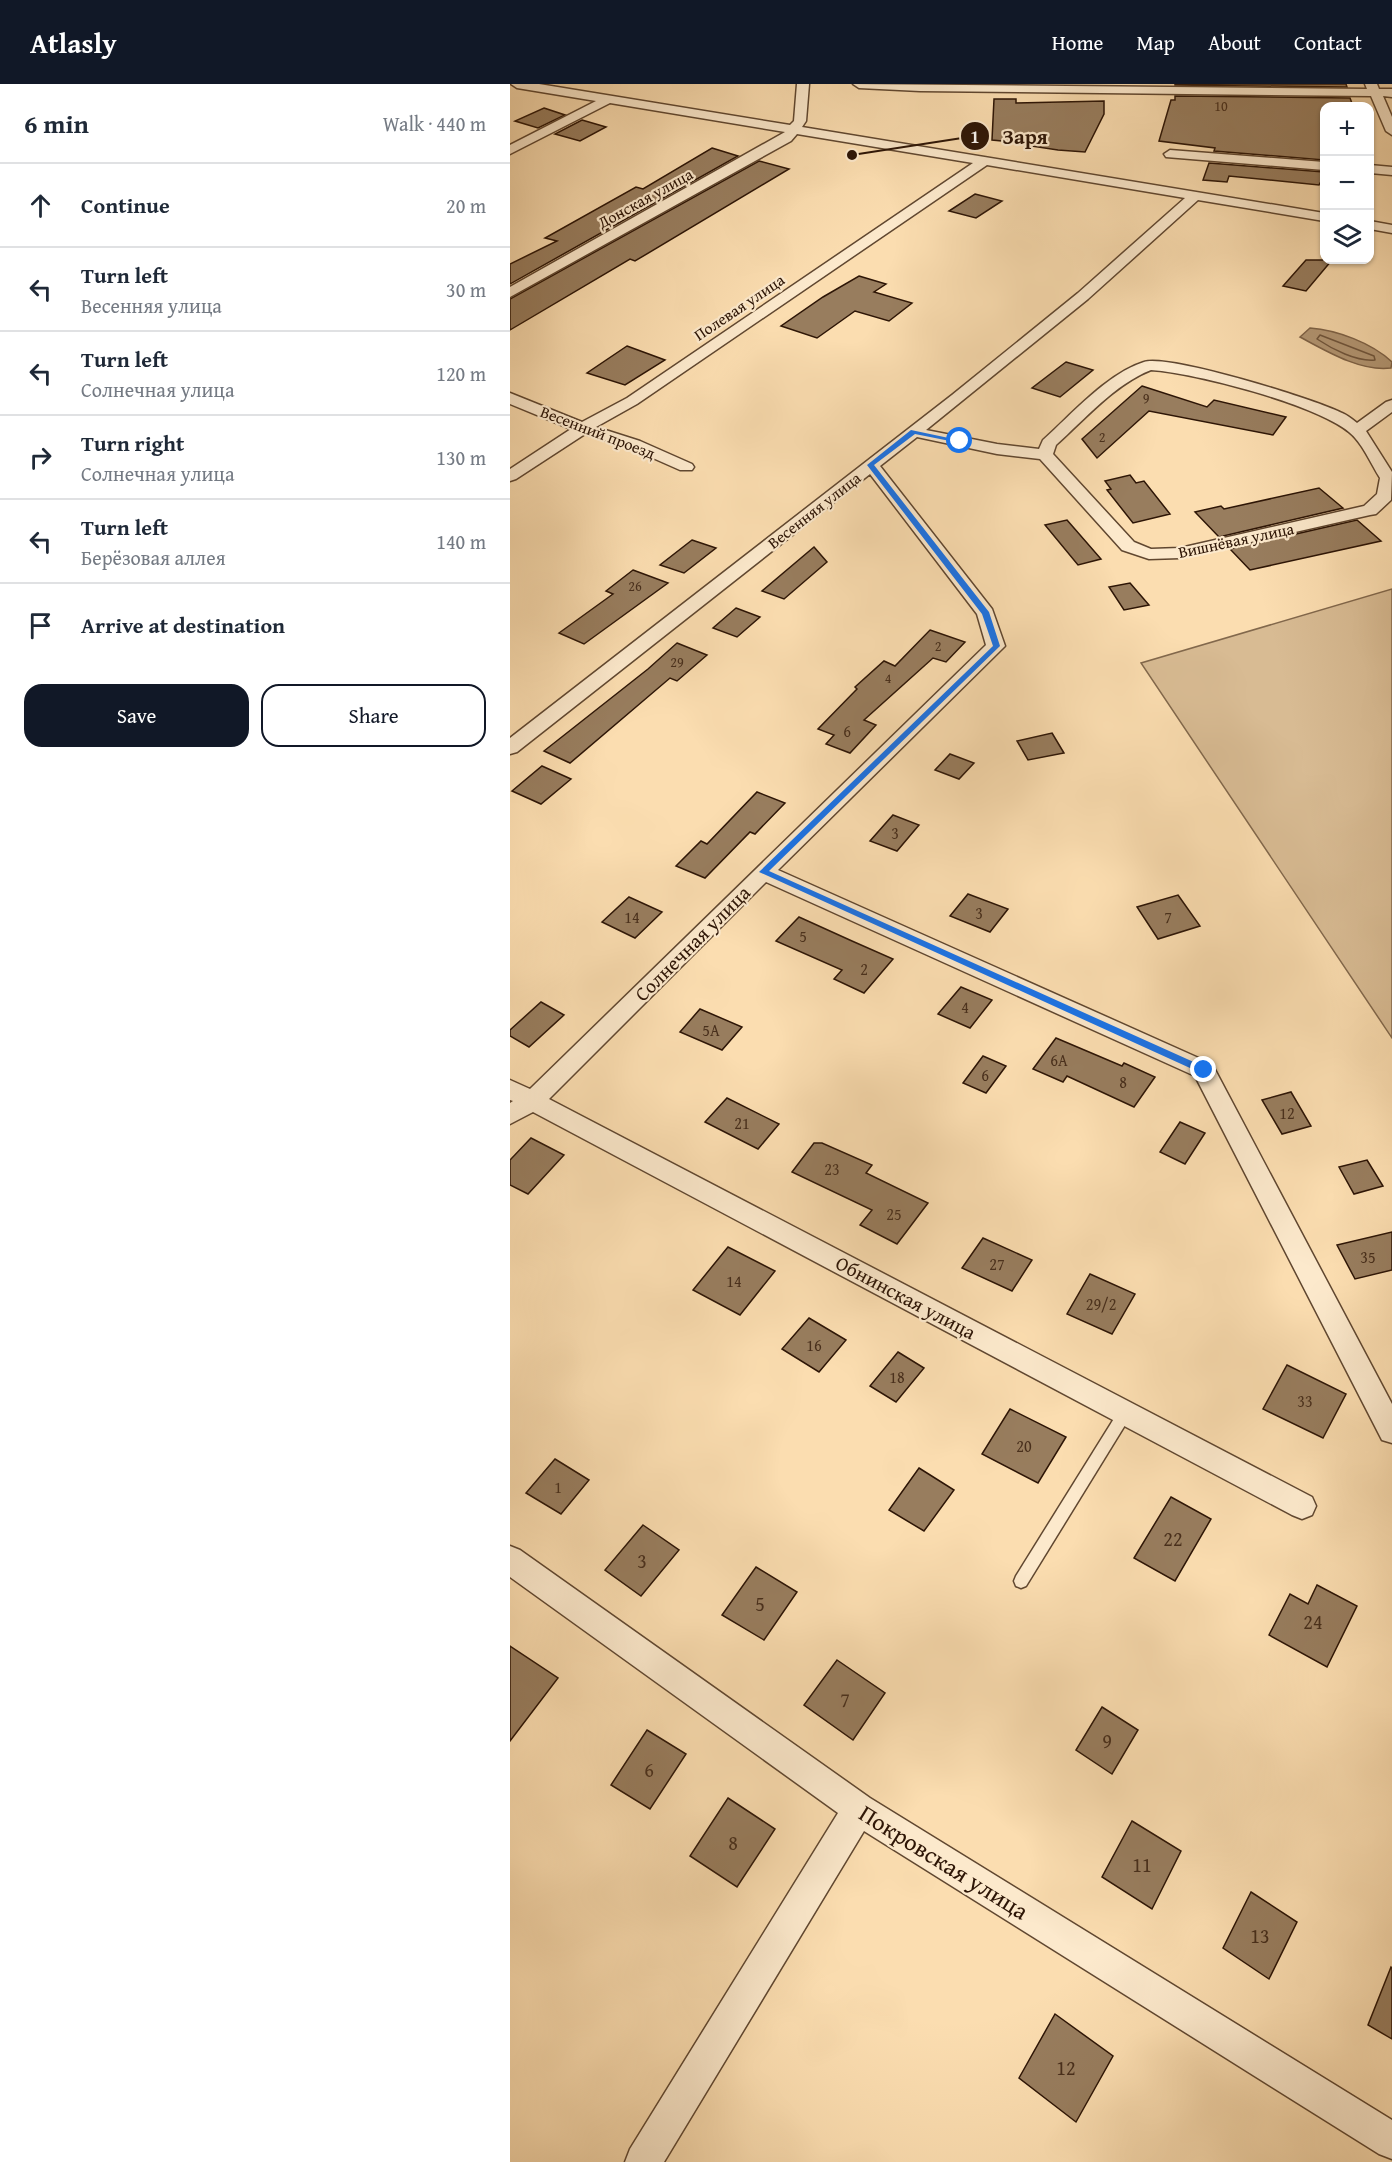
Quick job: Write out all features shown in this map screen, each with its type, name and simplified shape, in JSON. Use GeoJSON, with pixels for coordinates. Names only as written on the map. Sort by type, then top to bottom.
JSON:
{"type":"FeatureCollection","features":[{"type":"Feature","properties":{"kind":"street"},"geometry":{"type":"LineString","coordinates":[[517,84],[1320,217]]}},
{"type":"Feature","properties":{"kind":"street"},"geometry":{"type":"LineString","coordinates":[[859,84],[920,87],[1373,88],[1392,93]]}},
{"type":"Feature","properties":{"kind":"street"},"geometry":{"type":"LineString","coordinates":[[794,129],[800,121],[800,85]]}},
{"type":"Feature","properties":{"kind":"street"},"geometry":{"type":"LineString","coordinates":[[1373,88],[1392,130]]}},
{"type":"Feature","properties":{"kind":"street"},"geometry":{"type":"LineString","coordinates":[[510,150],[609,99]]}},
{"type":"Feature","properties":{"kind":"street","name":"Донская улица"},"geometry":{"type":"LineString","coordinates":[[510,293],[786,138],[794,129]]}},
{"type":"Feature","properties":{"kind":"street"},"geometry":{"type":"LineString","coordinates":[[1170,154],[1320,166]]}},
{"type":"Feature","properties":{"kind":"street","name":"Полевая улица"},"geometry":{"type":"LineString","coordinates":[[510,476],[583,428],[632,401],[986,161]]}},
{"type":"Feature","properties":{"kind":"street"},"geometry":{"type":"LineString","coordinates":[[1374,169],[1392,171]]}},
{"type":"Feature","properties":{"kind":"street","name":"Весенняя улица"},"geometry":{"type":"LineString","coordinates":[[510,748],[1083,296],[1195,196]]}},
{"type":"Feature","properties":{"kind":"street"},"geometry":{"type":"LineString","coordinates":[[1374,226],[1392,229]]}},
{"type":"Feature","properties":{"kind":"street"},"geometry":{"type":"LineString","coordinates":[[913,432],[997,449],[1045,455],[1049,443],[1129,373],[1149,365],[1175,367],[1286,397],[1336,416],[1357,430],[1392,405]]}},
{"type":"Feature","properties":{"kind":"street","name":"Весенний проезд"},"geometry":{"type":"LineString","coordinates":[[510,398],[583,428],[634,444],[686,468]]}},
{"type":"Feature","properties":{"kind":"street","name":"Вишнёвая улица"},"geometry":{"type":"LineString","coordinates":[[1045,455],[1128,546],[1149,554],[1180,553],[1370,510],[1385,496],[1388,478],[1357,430]]}},
{"type":"Feature","properties":{"kind":"street","name":"Солнечная улица"},"geometry":{"type":"LineString","coordinates":[[510,1115],[521,1095],[763,872],[996,646],[986,613],[871,465]]}},
{"type":"Feature","properties":{"kind":"street"},"geometry":{"type":"LineString","coordinates":[[763,872],[1204,1070],[1392,1431]]}},
{"type":"Feature","properties":{"kind":"street","name":"Обнинская улица"},"geometry":{"type":"LineString","coordinates":[[521,1095],[1302,1506]]}},
{"type":"Feature","properties":{"kind":"street","name":"Покровская улица"},"geometry":{"type":"LineString","coordinates":[[510,1560],[859,1809],[1392,2141]]}},
{"type":"Feature","properties":{"kind":"street"},"geometry":{"type":"LineString","coordinates":[[643,2162],[859,1809]]}},
{"type":"Feature","properties":{"kind":"lane"},"geometry":{"type":"LineString","coordinates":[[1021,1581],[1125,1413]]}},
{"type":"Feature","properties":{"kind":"shaded area"},"geometry":{"type":"Polygon","coordinates":[[[1392,589],[1392,1038],[1141,663],[1392,589]]]}},
{"type":"Feature","properties":{"kind":"water"},"geometry":{"type":"Polygon","coordinates":[[[1310,328],[1343,335],[1364,343],[1392,362],[1391,368],[1368,367],[1332,354],[1300,337],[1310,328]]]}},
{"type":"Feature","properties":{"kind":"building"},"geometry":{"type":"Polygon","coordinates":[[[1346,84],[1347,87],[1175,85],[1346,84]]]}},
{"type":"Feature","properties":{"kind":"building"},"geometry":{"type":"Polygon","coordinates":[[[1175,96],[1350,98],[1352,102],[1320,102],[1320,160],[1214,151],[1215,148],[1159,141],[1171,100],[1175,100],[1175,96]]]}},
{"type":"Feature","properties":{"kind":"building"},"geometry":{"type":"Polygon","coordinates":[[[994,99],[1016,99],[1016,103],[1104,101],[1104,114],[1085,152],[1058,150],[1031,146],[1032,144],[992,140],[994,99]]]}},
{"type":"Feature","properties":{"kind":"building"},"geometry":{"type":"Polygon","coordinates":[[[544,108],[565,115],[538,128],[515,121],[544,108]]]}},
{"type":"Feature","properties":{"kind":"building"},"geometry":{"type":"Polygon","coordinates":[[[582,120],[606,127],[580,141],[555,134],[582,120]]]}},
{"type":"Feature","properties":{"kind":"building"},"geometry":{"type":"Polygon","coordinates":[[[712,148],[738,156],[510,284],[510,264],[557,241],[545,238],[636,187],[643,189],[712,148]]]}},
{"type":"Feature","properties":{"kind":"building"},"geometry":{"type":"Polygon","coordinates":[[[759,161],[789,169],[635,261],[630,259],[510,330],[510,299],[759,161]]]}},
{"type":"Feature","properties":{"kind":"building"},"geometry":{"type":"Polygon","coordinates":[[[1209,163],[1320,172],[1319,185],[1229,176],[1227,182],[1203,180],[1209,163]]]}},
{"type":"Feature","properties":{"kind":"building"},"geometry":{"type":"Polygon","coordinates":[[[975,194],[1002,201],[976,218],[949,211],[975,194]]]}},
{"type":"Feature","properties":{"kind":"building"},"geometry":{"type":"Polygon","coordinates":[[[1306,260],[1320,260],[1320,264],[1329,264],[1306,291],[1283,286],[1306,260]]]}},
{"type":"Feature","properties":{"kind":"building"},"geometry":{"type":"Polygon","coordinates":[[[859,276],[886,284],[874,292],[912,303],[889,321],[855,311],[817,338],[781,326],[823,297],[859,276]]]}},
{"type":"Feature","properties":{"kind":"building"},"geometry":{"type":"Polygon","coordinates":[[[627,346],[665,360],[625,385],[587,373],[627,346]]]}},
{"type":"Feature","properties":{"kind":"building"},"geometry":{"type":"Polygon","coordinates":[[[1066,362],[1093,370],[1060,397],[1032,388],[1066,362]]]}},
{"type":"Feature","properties":{"kind":"building"},"geometry":{"type":"Polygon","coordinates":[[[1142,386],[1207,407],[1214,400],[1286,417],[1273,435],[1149,411],[1097,458],[1082,439],[1142,386]]]}},
{"type":"Feature","properties":{"kind":"building"},"geometry":{"type":"Polygon","coordinates":[[[1130,475],[1136,483],[1144,481],[1170,514],[1133,523],[1107,490],[1111,489],[1105,481],[1130,475]]]}},
{"type":"Feature","properties":{"kind":"building"},"geometry":{"type":"Polygon","coordinates":[[[1319,488],[1343,508],[1219,537],[1195,512],[1221,506],[1224,509],[1319,488]]]}},
{"type":"Feature","properties":{"kind":"building"},"geometry":{"type":"Polygon","coordinates":[[[1067,520],[1101,559],[1078,565],[1045,525],[1067,520]]]}},
{"type":"Feature","properties":{"kind":"building"},"geometry":{"type":"Polygon","coordinates":[[[1357,520],[1381,541],[1250,570],[1230,549],[1357,520]]]}},
{"type":"Feature","properties":{"kind":"building"},"geometry":{"type":"Polygon","coordinates":[[[692,540],[716,548],[684,573],[660,565],[692,540]]]}},
{"type":"Feature","properties":{"kind":"building"},"geometry":{"type":"Polygon","coordinates":[[[814,547],[827,562],[784,599],[762,591],[814,547]]]}},
{"type":"Feature","properties":{"kind":"building"},"geometry":{"type":"Polygon","coordinates":[[[633,570],[668,583],[584,644],[559,633],[613,594],[606,591],[633,570]]]}},
{"type":"Feature","properties":{"kind":"building"},"geometry":{"type":"Polygon","coordinates":[[[1130,583],[1149,605],[1124,610],[1109,587],[1130,583]]]}},
{"type":"Feature","properties":{"kind":"building"},"geometry":{"type":"Polygon","coordinates":[[[736,608],[760,617],[737,637],[713,628],[736,608]]]}},
{"type":"Feature","properties":{"kind":"building"},"geometry":{"type":"Polygon","coordinates":[[[930,630],[965,642],[946,662],[933,658],[864,720],[876,725],[850,753],[826,744],[834,735],[818,729],[857,689],[855,687],[884,661],[895,666],[930,630]]]}},
{"type":"Feature","properties":{"kind":"building"},"geometry":{"type":"Polygon","coordinates":[[[677,643],[707,655],[677,681],[670,678],[570,763],[544,751],[648,669],[677,643]]]}},
{"type":"Feature","properties":{"kind":"building"},"geometry":{"type":"Polygon","coordinates":[[[1052,733],[1064,753],[1028,760],[1017,741],[1052,733]]]}},
{"type":"Feature","properties":{"kind":"building"},"geometry":{"type":"Polygon","coordinates":[[[950,754],[974,763],[959,779],[935,770],[950,754]]]}},
{"type":"Feature","properties":{"kind":"building"},"geometry":{"type":"Polygon","coordinates":[[[542,766],[571,779],[541,804],[512,791],[542,766]]]}},
{"type":"Feature","properties":{"kind":"building"},"geometry":{"type":"Polygon","coordinates":[[[757,792],[785,803],[755,834],[750,832],[705,878],[676,866],[701,841],[707,844],[757,792]]]}},
{"type":"Feature","properties":{"kind":"building"},"geometry":{"type":"Polygon","coordinates":[[[893,815],[919,825],[897,851],[870,841],[893,815]]]}},
{"type":"Feature","properties":{"kind":"building"},"geometry":{"type":"Polygon","coordinates":[[[968,894],[1008,909],[990,932],[950,916],[968,894]]]}},
{"type":"Feature","properties":{"kind":"building"},"geometry":{"type":"Polygon","coordinates":[[[1178,895],[1200,926],[1158,939],[1137,907],[1178,895]]]}},
{"type":"Feature","properties":{"kind":"building"},"geometry":{"type":"Polygon","coordinates":[[[629,897],[662,912],[635,938],[602,922],[629,897]]]}},
{"type":"Feature","properties":{"kind":"building"},"geometry":{"type":"Polygon","coordinates":[[[799,917],[893,959],[864,993],[834,979],[842,970],[776,941],[799,917]]]}},
{"type":"Feature","properties":{"kind":"building"},"geometry":{"type":"Polygon","coordinates":[[[961,987],[992,1000],[970,1028],[938,1014],[961,987]]]}},
{"type":"Feature","properties":{"kind":"building"},"geometry":{"type":"Polygon","coordinates":[[[541,1002],[564,1015],[529,1047],[510,1036],[510,1030],[541,1002]]]}},
{"type":"Feature","properties":{"kind":"building"},"geometry":{"type":"Polygon","coordinates":[[[700,1009],[742,1027],[722,1050],[680,1032],[700,1009]]]}},
{"type":"Feature","properties":{"kind":"building"},"geometry":{"type":"Polygon","coordinates":[[[1056,1038],[1122,1066],[1124,1063],[1155,1077],[1134,1107],[1067,1076],[1063,1082],[1033,1069],[1056,1038]]]}},
{"type":"Feature","properties":{"kind":"building"},"geometry":{"type":"Polygon","coordinates":[[[983,1056],[1006,1066],[986,1093],[963,1083],[983,1056]]]}},
{"type":"Feature","properties":{"kind":"building"},"geometry":{"type":"Polygon","coordinates":[[[1291,1092],[1311,1126],[1282,1134],[1262,1100],[1291,1092]]]}},
{"type":"Feature","properties":{"kind":"building"},"geometry":{"type":"Polygon","coordinates":[[[727,1098],[779,1124],[758,1149],[705,1122],[727,1098]]]}},
{"type":"Feature","properties":{"kind":"building"},"geometry":{"type":"Polygon","coordinates":[[[1180,1122],[1205,1133],[1185,1164],[1160,1152],[1180,1122]]]}},
{"type":"Feature","properties":{"kind":"building"},"geometry":{"type":"Polygon","coordinates":[[[531,1138],[564,1155],[528,1194],[510,1185],[510,1160],[531,1138]]]}},
{"type":"Feature","properties":{"kind":"building"},"geometry":{"type":"Polygon","coordinates":[[[814,1143],[822,1143],[872,1165],[866,1173],[928,1203],[897,1244],[860,1225],[872,1210],[792,1172],[814,1143]]]}},
{"type":"Feature","properties":{"kind":"building"},"geometry":{"type":"Polygon","coordinates":[[[1367,1160],[1383,1186],[1354,1194],[1339,1167],[1367,1160]]]}},
{"type":"Feature","properties":{"kind":"building"},"geometry":{"type":"Polygon","coordinates":[[[1392,1232],[1392,1270],[1355,1279],[1337,1245],[1392,1232]]]}},
{"type":"Feature","properties":{"kind":"building"},"geometry":{"type":"Polygon","coordinates":[[[983,1238],[1032,1260],[1012,1291],[962,1268],[983,1238]]]}},
{"type":"Feature","properties":{"kind":"building"},"geometry":{"type":"Polygon","coordinates":[[[728,1247],[775,1271],[740,1315],[693,1290],[728,1247]]]}},
{"type":"Feature","properties":{"kind":"building"},"geometry":{"type":"Polygon","coordinates":[[[1090,1274],[1135,1294],[1112,1334],[1067,1314],[1090,1274]]]}},
{"type":"Feature","properties":{"kind":"building"},"geometry":{"type":"Polygon","coordinates":[[[809,1318],[846,1340],[819,1372],[782,1349],[809,1318]]]}},
{"type":"Feature","properties":{"kind":"building"},"geometry":{"type":"Polygon","coordinates":[[[898,1352],[924,1368],[896,1402],[870,1386],[898,1352]]]}},
{"type":"Feature","properties":{"kind":"building"},"geometry":{"type":"Polygon","coordinates":[[[1287,1365],[1346,1394],[1323,1438],[1263,1409],[1287,1365]]]}},
{"type":"Feature","properties":{"kind":"building"},"geometry":{"type":"Polygon","coordinates":[[[1010,1409],[1066,1437],[1038,1483],[982,1454],[1010,1409]]]}},
{"type":"Feature","properties":{"kind":"building"},"geometry":{"type":"Polygon","coordinates":[[[555,1459],[589,1480],[561,1514],[526,1493],[555,1459]]]}},
{"type":"Feature","properties":{"kind":"building"},"geometry":{"type":"Polygon","coordinates":[[[919,1468],[954,1490],[924,1531],[889,1510],[919,1468]]]}},
{"type":"Feature","properties":{"kind":"building"},"geometry":{"type":"Polygon","coordinates":[[[1171,1497],[1211,1519],[1175,1581],[1134,1558],[1171,1497]]]}},
{"type":"Feature","properties":{"kind":"building"},"geometry":{"type":"Polygon","coordinates":[[[643,1525],[679,1550],[641,1596],[605,1570],[643,1525]]]}},
{"type":"Feature","properties":{"kind":"building"},"geometry":{"type":"Polygon","coordinates":[[[756,1567],[797,1592],[764,1640],[722,1615],[756,1567]]]}},
{"type":"Feature","properties":{"kind":"building"},"geometry":{"type":"Polygon","coordinates":[[[1317,1585],[1357,1606],[1327,1667],[1269,1635],[1290,1594],[1308,1604],[1317,1585]]]}},
{"type":"Feature","properties":{"kind":"building"},"geometry":{"type":"Polygon","coordinates":[[[510,1646],[558,1678],[510,1741],[510,1646]]]}},
{"type":"Feature","properties":{"kind":"building"},"geometry":{"type":"Polygon","coordinates":[[[837,1660],[885,1693],[853,1740],[804,1705],[837,1660]]]}},
{"type":"Feature","properties":{"kind":"building"},"geometry":{"type":"Polygon","coordinates":[[[1102,1707],[1138,1730],[1112,1774],[1076,1750],[1102,1707]]]}},
{"type":"Feature","properties":{"kind":"building"},"geometry":{"type":"Polygon","coordinates":[[[647,1730],[686,1754],[650,1809],[611,1785],[647,1730]]]}},
{"type":"Feature","properties":{"kind":"building"},"geometry":{"type":"Polygon","coordinates":[[[728,1798],[775,1829],[737,1887],[690,1856],[728,1798]]]}},
{"type":"Feature","properties":{"kind":"building"},"geometry":{"type":"Polygon","coordinates":[[[1132,1821],[1181,1851],[1152,1909],[1102,1877],[1132,1821]]]}},
{"type":"Feature","properties":{"kind":"building"},"geometry":{"type":"Polygon","coordinates":[[[1251,1892],[1297,1922],[1269,1979],[1223,1948],[1251,1892]]]}},
{"type":"Feature","properties":{"kind":"building"},"geometry":{"type":"Polygon","coordinates":[[[1392,1968],[1392,2039],[1368,2025],[1392,1968]]]}},
{"type":"Feature","properties":{"kind":"building"},"geometry":{"type":"Polygon","coordinates":[[[1055,2014],[1113,2056],[1076,2122],[1019,2078],[1055,2014]]]}},
{"type":"Feature","properties":{"kind":"place","name":"Заря"},"geometry":{"type":"Point","coordinates":[852,155]}},
{"type":"Feature","properties":{"kind":"route"},"geometry":{"type":"LineString","coordinates":[[960,441],[913,432],[871,465],[986,613],[996,646],[763,872],[1204,1070]]}}]}
